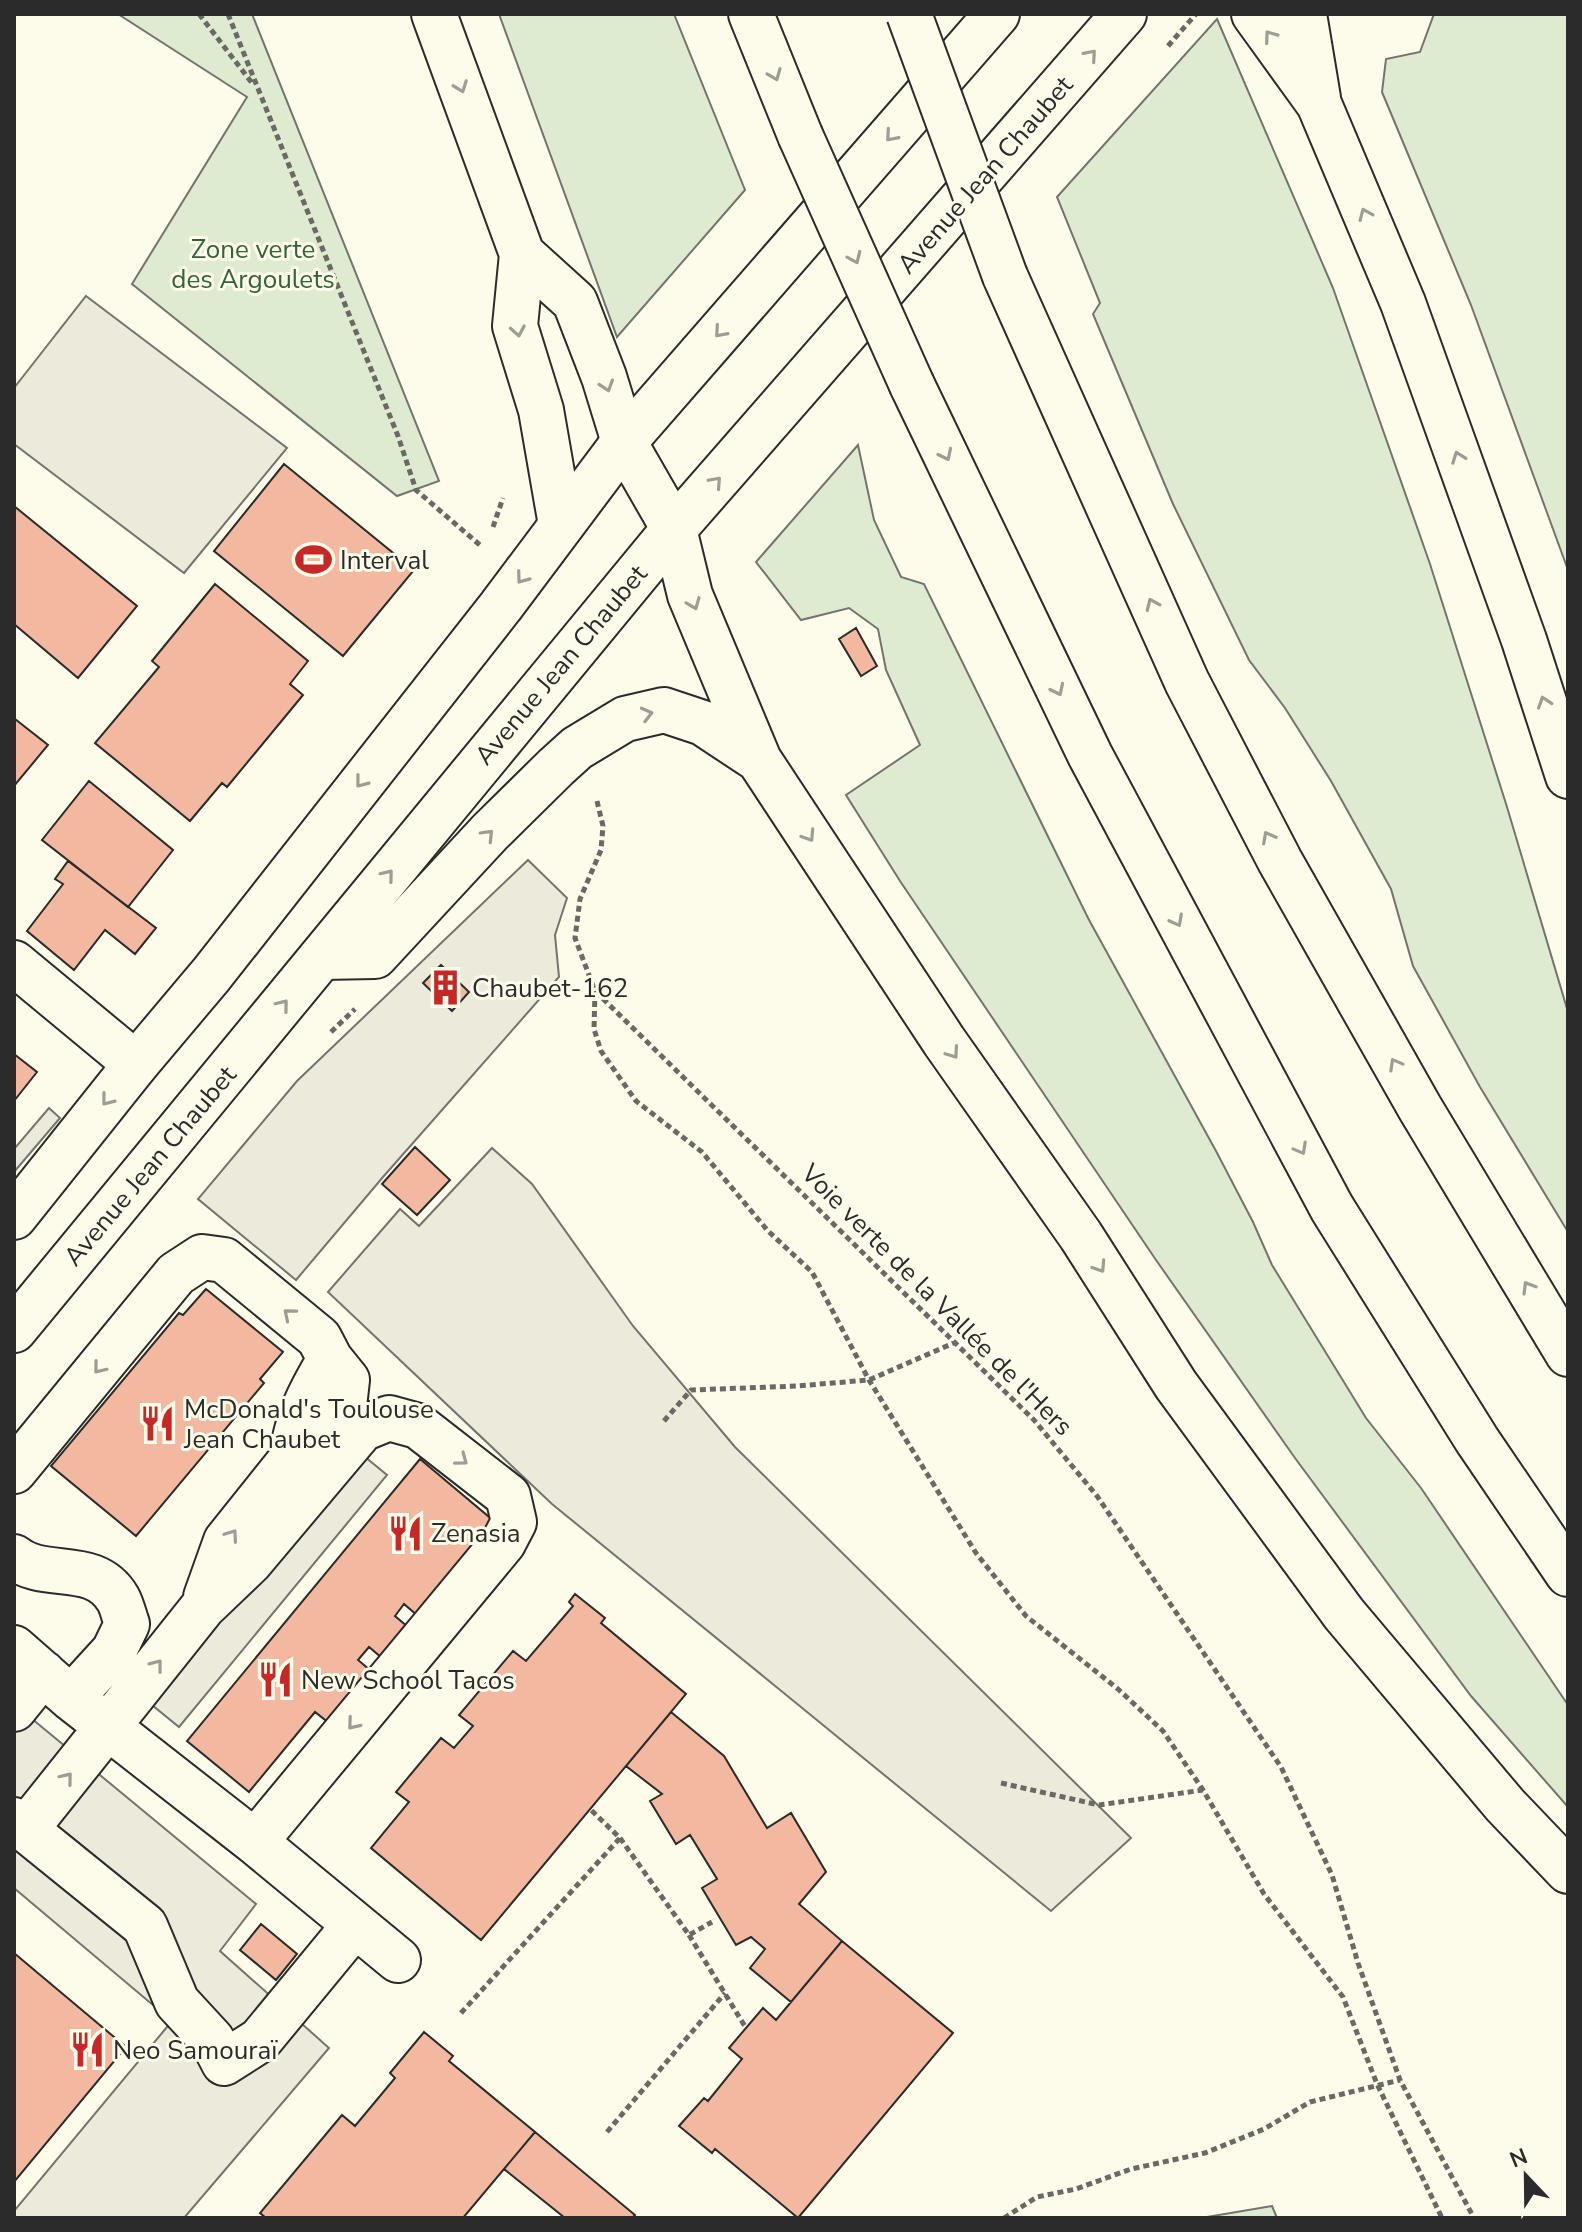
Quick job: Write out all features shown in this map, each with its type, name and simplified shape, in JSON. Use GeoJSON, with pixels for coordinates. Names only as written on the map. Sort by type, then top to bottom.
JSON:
{"type":"FeatureCollection","features":[{"type":"Feature","properties":{"kind":"main road"},"geometry":{"type":"LineString","coordinates":[[434,14],[522,254],[515,326],[541,410],[561,525]]}},
{"type":"Feature","properties":{"kind":"main road"},"geometry":{"type":"LineString","coordinates":[[751,14],[800,135],[912,385],[1090,755],[1332,1208],[1477,1440],[1568,1574]]}},
{"type":"Feature","properties":{"kind":"main road"},"geometry":{"type":"LineString","coordinates":[[909,14],[1005,276],[1194,696],[1280,861],[1420,1108],[1568,1354]]}},
{"type":"Feature","properties":{"kind":"main road"},"geometry":{"type":"LineString","coordinates":[[14,1217],[211,975],[501,606],[624,442],[997,14]]}},
{"type":"Feature","properties":{"kind":"main road","name":"Avenue Jean Chaubet"},"geometry":{"type":"LineString","coordinates":[[14,1330],[674,529],[1109,35],[1124,14]]}},
{"type":"Feature","properties":{"kind":"main road"},"geometry":{"type":"LineString","coordinates":[[1254,14],[1319,104],[1403,303],[1524,640],[1568,776]]}},
{"type":"Feature","properties":{"kind":"main road"},"geometry":{"type":"LineString","coordinates":[[1304,14],[1319,104]]}},
{"type":"Feature","properties":{"kind":"main road"},"geometry":{"type":"LineString","coordinates":[[522,254],[575,302],[604,377],[624,442],[674,529],[690,595],[759,760],[944,1041],[1081,1236],[1185,1398],[1344,1614],[1505,1805],[1568,1871]]}},
{"type":"Feature","properties":{"kind":"main road"},"geometry":{"type":"LineString","coordinates":[[322,957],[375,956],[490,832],[556,767],[577,748],[625,719],[664,710],[703,723],[759,760]]}},
{"type":"Feature","properties":{"kind":"main road"},"geometry":{"type":"LineString","coordinates":[[14,963],[136,1064]]}},
{"type":"Feature","properties":{"kind":"main road"},"geometry":{"type":"LineString","coordinates":[[14,1471],[176,1274],[202,1257],[224,1260],[319,1338],[330,1359],[347,1380],[344,1406],[322,1438],[290,1461],[226,1541],[203,1607]]}},
{"type":"Feature","properties":{"kind":"main road"},"geometry":{"type":"LineString","coordinates":[[255,1842],[503,1543],[514,1522],[508,1496],[418,1426],[389,1418],[362,1429],[250,1562],[203,1607],[108,1727],[20,1824],[145,1926],[177,2002],[212,2040],[224,2063],[260,2040],[354,1926]]}},
{"type":"Feature","properties":{"kind":"main road"},"geometry":{"type":"LineString","coordinates":[[14,1557],[24,1565],[91,1575],[118,1598],[127,1624],[114,1651],[43,1673],[14,1709]]}},
{"type":"Feature","properties":{"kind":"main road"},"geometry":{"type":"LineString","coordinates":[[43,1673],[398,1960]]}},
{"type":"Feature","properties":{"kind":"path"},"geometry":{"type":"LineString","coordinates":[[199,14],[257,88]]}},
{"type":"Feature","properties":{"kind":"path"},"geometry":{"type":"LineString","coordinates":[[228,14],[398,436],[416,490],[485,549],[505,493]]}},
{"type":"Feature","properties":{"kind":"path","name":"Voie verte de la Vallée de l'Hers"},"geometry":{"type":"LineString","coordinates":[[596,800],[603,826],[601,850],[580,899],[575,938],[595,991],[957,1342],[1034,1420],[1097,1496],[1281,1767],[1332,1875],[1358,1963],[1400,2080],[1474,2218]]}},
{"type":"Feature","properties":{"kind":"path"},"geometry":{"type":"LineString","coordinates":[[595,991],[594,1029],[601,1051],[636,1101],[702,1152],[768,1231],[812,1272],[869,1380],[976,1553],[1026,1616],[1118,1689],[1163,1731],[1203,1790],[1264,1894],[1343,1997],[1377,2084],[1442,2218]]}},
{"type":"Feature","properties":{"kind":"path"},"geometry":{"type":"LineString","coordinates":[[325,1037],[365,999]]}},
{"type":"Feature","properties":{"kind":"path"},"geometry":{"type":"LineString","coordinates":[[664,1421],[691,1390],[869,1380],[957,1342]]}},
{"type":"Feature","properties":{"kind":"path"},"geometry":{"type":"LineString","coordinates":[[1001,1783],[1099,1805],[1203,1790]]}},
{"type":"Feature","properties":{"kind":"path"},"geometry":{"type":"LineString","coordinates":[[590,1809],[620,1838],[689,1935],[746,2028]]}},
{"type":"Feature","properties":{"kind":"path"},"geometry":{"type":"LineString","coordinates":[[461,2013],[620,1838]]}},
{"type":"Feature","properties":{"kind":"path"},"geometry":{"type":"LineString","coordinates":[[689,1935],[712,1922]]}},
{"type":"Feature","properties":{"kind":"path"},"geometry":{"type":"LineString","coordinates":[[607,2132],[725,1993]]}},
{"type":"Feature","properties":{"kind":"path"},"geometry":{"type":"LineString","coordinates":[[1004,2218],[1037,2197],[1076,2189],[1131,2169],[1205,2153],[1264,2129],[1310,2102],[1400,2080]]}},
{"type":"Feature","properties":{"kind":"green space","name":"Zone verte des Argoulets"},"geometry":{"type":"Polygon","coordinates":[[[118,14],[252,14],[439,481],[397,496],[132,284],[247,97],[118,14]]]}},
{"type":"Feature","properties":{"kind":"green space"},"geometry":{"type":"Polygon","coordinates":[[[499,14],[674,14],[745,190],[617,337],[499,14]]]}},
{"type":"Feature","properties":{"kind":"green space"},"geometry":{"type":"Polygon","coordinates":[[[1434,14],[1568,14],[1568,570],[1471,305],[1382,92],[1386,59],[1420,52],[1434,14]]]}},
{"type":"Feature","properties":{"kind":"green space"},"geometry":{"type":"Polygon","coordinates":[[[1217,19],[1333,288],[1430,564],[1568,1012],[1568,1232],[1480,1087],[1413,966],[1391,889],[1331,781],[1285,708],[1249,660],[1173,504],[1093,314],[1100,303],[1057,197],[1217,19]]]}},
{"type":"Feature","properties":{"kind":"green space"},"geometry":{"type":"Polygon","coordinates":[[[858,445],[874,520],[901,577],[924,584],[1088,918],[1216,1151],[1272,1265],[1366,1418],[1421,1488],[1568,1705],[1568,1807],[1471,1696],[1295,1458],[1156,1260],[900,881],[846,795],[920,745],[886,670],[878,629],[849,608],[801,620],[756,562],[858,445]]]}},
{"type":"Feature","properties":{"kind":"green space"},"geometry":{"type":"Polygon","coordinates":[[[1272,2206],[1277,2218],[1201,2218],[1272,2206]]]}},
{"type":"Feature","properties":{"kind":"shaded area"},"geometry":{"type":"Polygon","coordinates":[[[86,296],[287,448],[184,573],[14,444],[14,388],[86,296]]]}},
{"type":"Feature","properties":{"kind":"shaded area"},"geometry":{"type":"Polygon","coordinates":[[[528,860],[567,898],[555,935],[559,977],[296,1280],[198,1199],[297,1081],[528,860]]]}},
{"type":"Feature","properties":{"kind":"shaded area"},"geometry":{"type":"Polygon","coordinates":[[[49,1108],[60,1118],[14,1172],[14,1149],[49,1108]]]}},
{"type":"Feature","properties":{"kind":"shaded area"},"geometry":{"type":"Polygon","coordinates":[[[492,1148],[532,1184],[633,1326],[735,1447],[1131,1838],[1051,1911],[552,1504],[328,1292],[400,1209],[419,1226],[492,1148]]]}},
{"type":"Feature","properties":{"kind":"shaded area"},"geometry":{"type":"Polygon","coordinates":[[[359,1452],[387,1475],[179,1727],[152,1705],[359,1452]]]}},
{"type":"Feature","properties":{"kind":"shaded area"},"geometry":{"type":"Polygon","coordinates":[[[14,1704],[256,1904],[220,1951],[329,2048],[184,2218],[14,2218],[14,2211],[172,2021],[14,1888],[14,1704]]]}},
{"type":"Feature","properties":{"kind":"building","name":"Interval"},"geometry":{"type":"Polygon","coordinates":[[[284,464],[414,570],[343,656],[214,551],[284,464]]]}},
{"type":"Feature","properties":{"kind":"building"},"geometry":{"type":"Polygon","coordinates":[[[14,506],[137,606],[78,678],[14,624],[14,506]]]}},
{"type":"Feature","properties":{"kind":"building"},"geometry":{"type":"Polygon","coordinates":[[[215,584],[308,661],[290,684],[303,695],[227,787],[222,783],[190,821],[95,743],[159,667],[152,661],[215,584]]]}},
{"type":"Feature","properties":{"kind":"building"},"geometry":{"type":"Polygon","coordinates":[[[856,628],[877,666],[861,676],[839,639],[856,628]]]}},
{"type":"Feature","properties":{"kind":"building"},"geometry":{"type":"Polygon","coordinates":[[[14,720],[48,745],[14,786],[14,720]]]}},
{"type":"Feature","properties":{"kind":"building"},"geometry":{"type":"Polygon","coordinates":[[[89,781],[173,850],[128,907],[42,840],[89,781]]]}},
{"type":"Feature","properties":{"kind":"building"},"geometry":{"type":"Polygon","coordinates":[[[68,861],[156,928],[135,954],[105,930],[74,970],[27,931],[63,884],[55,879],[68,861]]]}},
{"type":"Feature","properties":{"kind":"building","name":"Chaubet-162"},"geometry":{"type":"Polygon","coordinates":[[[441,965],[469,992],[452,1011],[423,983],[441,965]]]}},
{"type":"Feature","properties":{"kind":"building"},"geometry":{"type":"Polygon","coordinates":[[[14,1054],[37,1072],[14,1101],[14,1054]]]}},
{"type":"Feature","properties":{"kind":"building"},"geometry":{"type":"Polygon","coordinates":[[[415,1147],[450,1180],[417,1215],[382,1184],[415,1147]]]}},
{"type":"Feature","properties":{"kind":"building","name":"McDonald's Toulouse Jean Chaubet"},"geometry":{"type":"Polygon","coordinates":[[[206,1289],[283,1352],[260,1379],[264,1383],[136,1536],[51,1466],[179,1313],[183,1315],[206,1289]]]}},
{"type":"Feature","properties":{"kind":"building"},"geometry":{"type":"Polygon","coordinates":[[[420,1459],[495,1522],[418,1616],[404,1604],[395,1616],[408,1627],[382,1658],[369,1647],[358,1660],[371,1671],[329,1723],[315,1712],[249,1792],[187,1741],[420,1459]]]}},
{"type":"Feature","properties":{"kind":"building"},"geometry":{"type":"Polygon","coordinates":[[[575,1594],[605,1618],[601,1623],[686,1694],[481,1940],[371,1848],[409,1802],[396,1792],[441,1738],[454,1748],[473,1726],[459,1715],[513,1651],[526,1661],[573,1606],[569,1602],[575,1594]]]}},
{"type":"Feature","properties":{"kind":"building"},"geometry":{"type":"Polygon","coordinates":[[[671,1712],[724,1756],[767,1828],[791,1813],[826,1872],[799,1904],[842,1941],[791,2002],[750,1968],[765,1949],[751,1937],[736,1945],[702,1888],[717,1879],[690,1835],[676,1844],[650,1801],[662,1794],[626,1766],[671,1712]]]}},
{"type":"Feature","properties":{"kind":"building"},"geometry":{"type":"Polygon","coordinates":[[[261,1924],[297,1954],[276,1980],[240,1950],[261,1924]]]}},
{"type":"Feature","properties":{"kind":"building"},"geometry":{"type":"Polygon","coordinates":[[[842,1941],[953,2033],[798,2218],[715,2149],[712,2153],[679,2126],[704,2098],[708,2101],[742,2059],[729,2048],[763,2008],[776,2020],[842,1941]]]}},
{"type":"Feature","properties":{"kind":"building"},"geometry":{"type":"Polygon","coordinates":[[[14,1953],[126,2047],[14,2182],[14,1953]]]}},
{"type":"Feature","properties":{"kind":"building"},"geometry":{"type":"Polygon","coordinates":[[[424,2032],[453,2056],[449,2061],[535,2132],[463,2218],[266,2218],[260,2213],[342,2115],[355,2126],[395,2078],[390,2073],[424,2032]]]}},
{"type":"Feature","properties":{"kind":"building"},"geometry":{"type":"Polygon","coordinates":[[[535,2132],[635,2215],[632,2218],[565,2218],[504,2169],[535,2132]]]}},
{"type":"Feature","properties":{"kind":"place","name":"Interval"},"geometry":{"type":"Point","coordinates":[314,560]}},
{"type":"Feature","properties":{"kind":"place","name":"Chaubet-162"},"geometry":{"type":"Point","coordinates":[446,988]}},
{"type":"Feature","properties":{"kind":"place","name":"McDonald's Toulouse Jean Chaubet"},"geometry":{"type":"Point","coordinates":[158,1424]}},
{"type":"Feature","properties":{"kind":"place","name":"Zenasia"},"geometry":{"type":"Point","coordinates":[405,1533]}},
{"type":"Feature","properties":{"kind":"place","name":"New School Tacos"},"geometry":{"type":"Point","coordinates":[275,1680]}},
{"type":"Feature","properties":{"kind":"place","name":"Neo Samouraï"},"geometry":{"type":"Point","coordinates":[87,2050]}}]}
